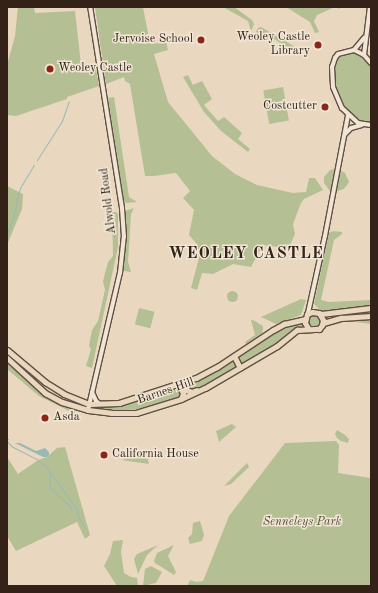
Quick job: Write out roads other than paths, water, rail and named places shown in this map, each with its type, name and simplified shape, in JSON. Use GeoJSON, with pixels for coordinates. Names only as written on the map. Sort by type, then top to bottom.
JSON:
{"type":"FeatureCollection","features":[{"type":"Feature","properties":{"kind":"main road"},"geometry":{"type":"LineString","coordinates":[[371,308],[319,313],[308,312],[305,319],[308,328],[316,330],[321,327],[323,323],[342,318],[371,316]]}},
{"type":"Feature","properties":{"kind":"main road"},"geometry":{"type":"LineString","coordinates":[[319,313],[323,323]]}},
{"type":"Feature","properties":{"kind":"main road","name":"Barnes Hill"},"geometry":{"type":"LineString","coordinates":[[7,350],[45,382],[64,394],[89,404],[101,405],[129,401],[187,381],[217,367],[284,324],[305,319]]}},
{"type":"Feature","properties":{"kind":"main road","name":"Barnes Hill"},"geometry":{"type":"LineString","coordinates":[[7,358],[45,393],[62,402],[88,410],[111,413],[136,412],[180,399],[205,388],[240,368],[297,330],[308,328]]}},
{"type":"Feature","properties":{"kind":"main road"},"geometry":{"type":"LineString","coordinates":[[234,356],[240,368]]}},
{"type":"Feature","properties":{"kind":"main road"},"geometry":{"type":"LineString","coordinates":[[187,381],[185,387],[188,391],[192,392],[202,387],[205,388]]}},
{"type":"Feature","properties":{"kind":"main road"},"geometry":{"type":"LineString","coordinates":[[176,385],[179,386],[183,393],[180,399]]}},
{"type":"Feature","properties":{"kind":"street","name":"Alwold Road"},"geometry":{"type":"LineString","coordinates":[[88,410],[120,272],[124,237],[122,208],[90,7]]}},
{"type":"Feature","properties":{"kind":"street"},"geometry":{"type":"LineString","coordinates":[[364,55],[365,36],[370,7]]}},
{"type":"Feature","properties":{"kind":"street"},"geometry":{"type":"LineString","coordinates":[[362,125],[348,115],[336,97],[333,87],[332,67],[338,54],[354,50],[360,45],[365,36]]}},
{"type":"Feature","properties":{"kind":"street"},"geometry":{"type":"LineString","coordinates":[[354,50],[364,55],[371,63]]}},
{"type":"Feature","properties":{"kind":"street"},"geometry":{"type":"LineString","coordinates":[[308,312],[348,115]]}},
{"type":"Feature","properties":{"kind":"street"},"geometry":{"type":"LineString","coordinates":[[345,134],[351,128],[362,125],[371,125]]}},
{"type":"Feature","properties":{"kind":"street"},"geometry":{"type":"LineString","coordinates":[[311,301],[319,313]]}},
{"type":"Feature","properties":{"kind":"street"},"geometry":{"type":"LineString","coordinates":[[92,392],[96,401],[101,405]]}},
{"type":"Feature","properties":{"kind":"water"},"geometry":{"type":"Polygon","coordinates":[[[15,443],[20,443],[36,451],[45,448],[49,452],[49,455],[47,457],[43,457],[15,443]]]}},
{"type":"Feature","properties":{"kind":"waterway"},"geometry":{"type":"LineString","coordinates":[[37,160],[62,121],[69,101]]}},
{"type":"Feature","properties":{"kind":"waterway"},"geometry":{"type":"LineString","coordinates":[[7,234],[13,218],[20,188],[34,165]]}},
{"type":"Feature","properties":{"kind":"waterway"},"geometry":{"type":"LineString","coordinates":[[7,441],[11,446],[38,460],[47,468],[76,508],[78,516],[84,527]]}},
{"type":"Feature","properties":{"kind":"waterway"},"geometry":{"type":"LineString","coordinates":[[50,474],[50,488],[69,505],[71,510]]}},
{"type":"Feature","properties":{"kind":"waterway"},"geometry":{"type":"LineString","coordinates":[[202,584],[207,586]]}},
{"type":"Feature","properties":{"kind":"place","name":"Jervoise School"},"geometry":{"type":"Point","coordinates":[201,40]}},
{"type":"Feature","properties":{"kind":"place","name":"Weoley Castle Library"},"geometry":{"type":"Point","coordinates":[318,45]}},
{"type":"Feature","properties":{"kind":"place","name":"Weoley Castle"},"geometry":{"type":"Point","coordinates":[50,69]}},
{"type":"Feature","properties":{"kind":"place","name":"Costcutter"},"geometry":{"type":"Point","coordinates":[325,107]}},
{"type":"Feature","properties":{"kind":"place","name":"Asda"},"geometry":{"type":"Point","coordinates":[45,418]}},
{"type":"Feature","properties":{"kind":"place","name":"California House"},"geometry":{"type":"Point","coordinates":[104,455]}},
{"type":"Feature","properties":{"kind":"district","name":"WEOLEY CASTLE"},"geometry":{"type":"Point","coordinates":[246,254]}},
{"type":"Feature","properties":{"kind":"park label","name":"Senneleys Park"},"geometry":{"type":"Point","coordinates":[302,523]}}]}
